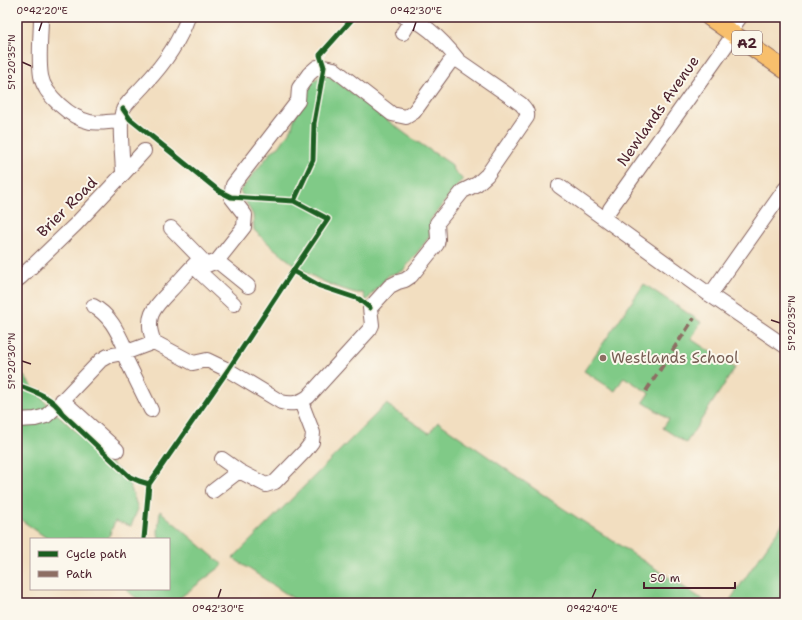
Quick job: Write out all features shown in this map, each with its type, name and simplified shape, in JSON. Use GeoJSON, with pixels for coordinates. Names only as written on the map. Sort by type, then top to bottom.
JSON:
{"type":"FeatureCollection","features":[{"type":"Feature","properties":{"kind":"main road","name":"A2"},"geometry":{"type":"LineString","coordinates":[[709,17],[785,70]]}},
{"type":"Feature","properties":{"kind":"street"},"geometry":{"type":"LineString","coordinates":[[41,17],[41,76],[44,89],[54,100],[65,108],[90,122],[121,121]]}},
{"type":"Feature","properties":{"kind":"street"},"geometry":{"type":"LineString","coordinates":[[123,174],[121,121],[123,109],[168,57],[179,41],[188,17]]}},
{"type":"Feature","properties":{"kind":"street","name":"Newlands Avenue"},"geometry":{"type":"LineString","coordinates":[[610,209],[732,32],[740,17]]}},
{"type":"Feature","properties":{"kind":"street"},"geometry":{"type":"LineString","coordinates":[[403,33],[408,18],[442,40],[459,61],[521,104],[527,113],[527,117],[488,175],[477,184],[463,191],[437,223],[437,244],[411,276],[390,286],[370,308],[372,324],[370,329],[308,397],[301,402],[290,404],[281,402],[228,370],[207,360],[193,363],[154,342],[150,334],[150,318],[157,304],[196,263],[212,263],[244,227],[245,215],[231,196],[233,185],[298,101],[299,88],[309,74],[318,67],[334,69],[392,114],[406,118],[414,112],[450,62],[454,60],[459,61]]}},
{"type":"Feature","properties":{"kind":"street","name":"Brier Road"},"geometry":{"type":"LineString","coordinates":[[17,280],[76,224],[144,151]]}},
{"type":"Feature","properties":{"kind":"street"},"geometry":{"type":"LineString","coordinates":[[559,186],[710,295],[785,346]]}},
{"type":"Feature","properties":{"kind":"street"},"geometry":{"type":"LineString","coordinates":[[710,295],[785,189]]}},
{"type":"Feature","properties":{"kind":"street"},"geometry":{"type":"LineString","coordinates":[[171,228],[212,263],[248,286]]}},
{"type":"Feature","properties":{"kind":"street"},"geometry":{"type":"LineString","coordinates":[[193,266],[234,304]]}},
{"type":"Feature","properties":{"kind":"street"},"geometry":{"type":"LineString","coordinates":[[94,306],[101,310],[118,331],[125,352],[151,410]]}},
{"type":"Feature","properties":{"kind":"street"},"geometry":{"type":"LineString","coordinates":[[17,420],[23,421],[46,416],[101,360],[108,356],[154,342]]}},
{"type":"Feature","properties":{"kind":"street"},"geometry":{"type":"LineString","coordinates":[[62,400],[117,450]]}},
{"type":"Feature","properties":{"kind":"street"},"geometry":{"type":"LineString","coordinates":[[222,459],[239,471],[266,485],[275,482],[312,442],[313,433],[301,402]]}},
{"type":"Feature","properties":{"kind":"street"},"geometry":{"type":"LineString","coordinates":[[213,491],[239,471]]}},
{"type":"Feature","properties":{"kind":"green space"},"geometry":{"type":"Polygon","coordinates":[[[328,75],[407,135],[451,164],[453,169],[463,180],[431,219],[430,236],[403,271],[389,275],[366,301],[363,293],[351,291],[318,279],[284,257],[254,230],[253,215],[240,191],[272,151],[279,147],[292,128],[294,119],[303,104],[303,94],[309,86],[321,76],[328,75]]]}},
{"type":"Feature","properties":{"kind":"green space"},"geometry":{"type":"Polygon","coordinates":[[[644,284],[701,322],[691,339],[735,368],[686,443],[663,428],[669,419],[643,402],[649,393],[624,377],[615,391],[584,371],[644,284]]]}},
{"type":"Feature","properties":{"kind":"green space"},"geometry":{"type":"Polygon","coordinates":[[[17,368],[49,406],[36,415],[17,419],[17,368]]]}},
{"type":"Feature","properties":{"kind":"green space"},"geometry":{"type":"Polygon","coordinates":[[[386,404],[429,433],[438,422],[561,507],[708,603],[300,603],[233,558],[386,404]]]}},
{"type":"Feature","properties":{"kind":"green space"},"geometry":{"type":"Polygon","coordinates":[[[57,414],[128,479],[138,509],[131,526],[115,521],[108,538],[47,538],[17,517],[17,424],[57,414]]]}},
{"type":"Feature","properties":{"kind":"green space"},"geometry":{"type":"Polygon","coordinates":[[[160,511],[223,565],[173,603],[143,603],[126,590],[170,590],[170,538],[159,538],[160,511]]]}},
{"type":"Feature","properties":{"kind":"green space"},"geometry":{"type":"Polygon","coordinates":[[[785,520],[785,603],[728,603],[785,520]]]}},
{"type":"Feature","properties":{"kind":"marked path"},"geometry":{"type":"LineString","coordinates":[[646,391],[694,318]]}},
{"type":"Feature","properties":{"kind":"cycle path"},"geometry":{"type":"LineString","coordinates":[[294,201],[313,160],[314,123],[324,67],[320,55],[354,17]]}},
{"type":"Feature","properties":{"kind":"cycle path"},"geometry":{"type":"LineString","coordinates":[[123,109],[130,119],[219,191],[231,197],[294,201],[328,219],[293,271]]}},
{"type":"Feature","properties":{"kind":"cycle path"},"geometry":{"type":"LineString","coordinates":[[144,538],[149,484],[228,370],[293,271],[320,286],[359,299],[370,308]]}},
{"type":"Feature","properties":{"kind":"cycle path"},"geometry":{"type":"LineString","coordinates":[[17,385],[48,399],[130,477],[149,484]]}},
{"type":"Feature","properties":{"kind":"place","name":"Westlands School"},"geometry":{"type":"Point","coordinates":[603,358]}}]}
